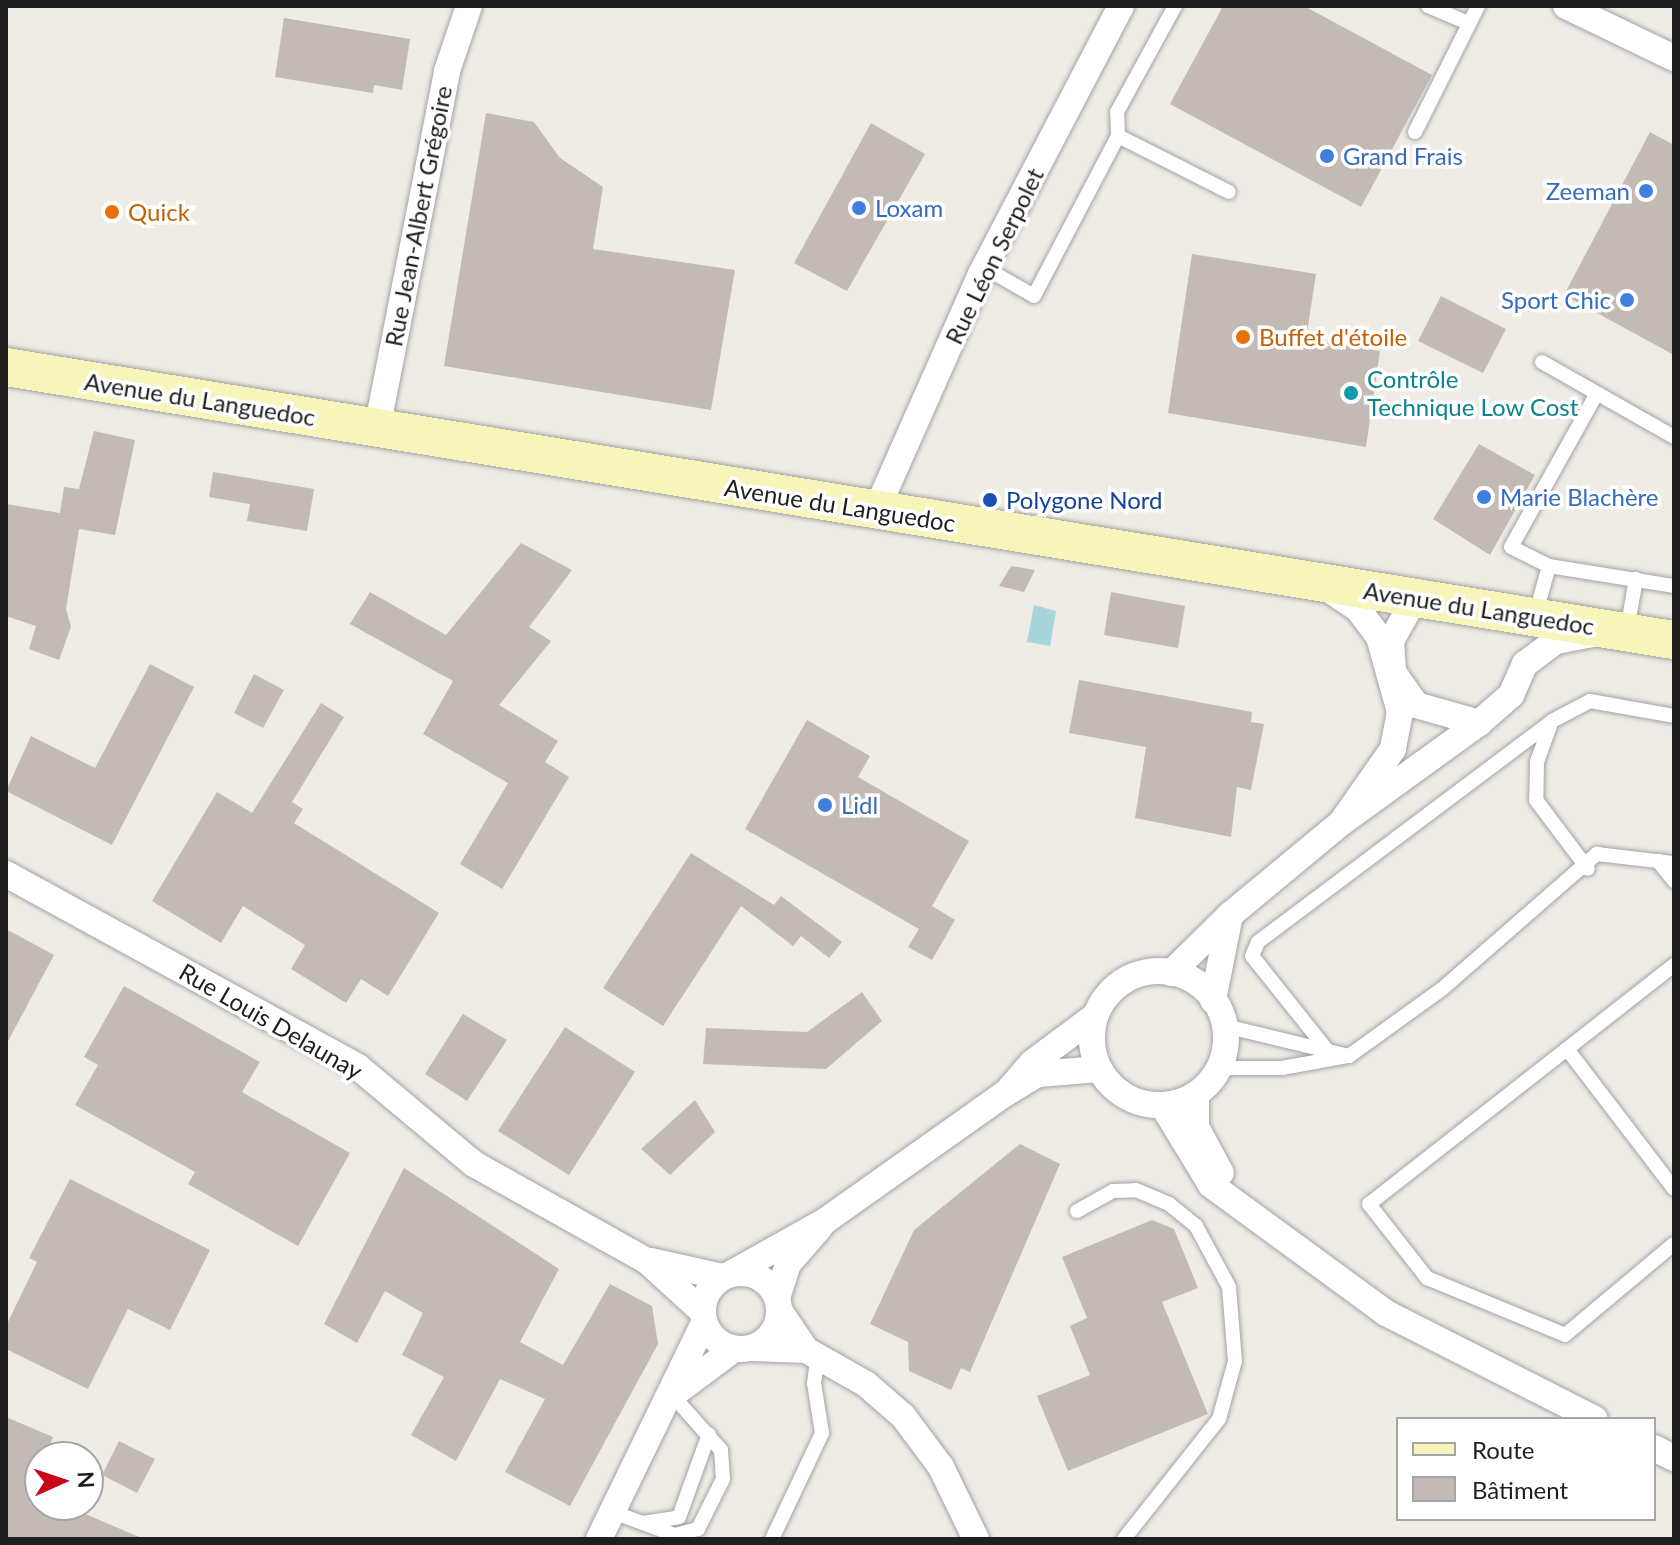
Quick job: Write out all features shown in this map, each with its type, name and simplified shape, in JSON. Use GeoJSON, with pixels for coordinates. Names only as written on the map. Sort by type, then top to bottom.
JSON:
{"type":"FeatureCollection","features":[{"type":"Feature","properties":{"kind":"main road","name":"Avenue du Languedoc"},"geometry":{"type":"LineString","coordinates":[[6,367],[1325,586],[1674,640]]}},
{"type":"Feature","properties":{"kind":"street","name":"Rue Jean-Albert Grégoire"},"geometry":{"type":"LineString","coordinates":[[377,429],[447,71],[469,6]]}},
{"type":"Feature","properties":{"kind":"street","name":"Rue Léon Serpolet"},"geometry":{"type":"LineString","coordinates":[[876,511],[985,268],[1121,6]]}},
{"type":"Feature","properties":{"kind":"street"},"geometry":{"type":"LineString","coordinates":[[1569,7],[1674,58]]}},
{"type":"Feature","properties":{"kind":"street"},"geometry":{"type":"LineString","coordinates":[[1325,586],[1358,609],[1393,672],[1416,705],[1479,723]]}},
{"type":"Feature","properties":{"kind":"street"},"geometry":{"type":"LineString","coordinates":[[1341,823],[1393,749],[1400,712],[1391,641],[1415,598]]}},
{"type":"Feature","properties":{"kind":"street"},"geometry":{"type":"LineString","coordinates":[[1171,973],[1230,915],[1341,823],[1479,723],[1511,695],[1525,664],[1521,614]]}},
{"type":"Feature","properties":{"kind":"street"},"geometry":{"type":"LineString","coordinates":[[1525,664],[1556,641],[1621,630]]}},
{"type":"Feature","properties":{"kind":"street","name":"Rue Louis Delaunay"},"geometry":{"type":"LineString","coordinates":[[6,874],[358,1067],[474,1164],[647,1261],[703,1317]]}},
{"type":"Feature","properties":{"kind":"street"},"geometry":{"type":"LineString","coordinates":[[1213,1000],[1230,915]]}},
{"type":"Feature","properties":{"kind":"street"},"geometry":{"type":"LineString","coordinates":[[1006,1093],[1032,1063],[1095,1016],[1130,977],[1171,973],[1213,1000],[1225,1026],[1219,1068],[1196,1095],[1163,1106],[1136,1102],[1099,1069],[1095,1016]]}},
{"type":"Feature","properties":{"kind":"street"},"geometry":{"type":"LineString","coordinates":[[599,1539],[673,1396],[703,1317],[727,1275],[825,1221],[1006,1093],[1038,1074],[1099,1069]]}},
{"type":"Feature","properties":{"kind":"street"},"geometry":{"type":"LineString","coordinates":[[1196,1095],[1196,1127],[1207,1154],[1253,1213]]}},
{"type":"Feature","properties":{"kind":"street"},"geometry":{"type":"LineString","coordinates":[[1163,1106],[1211,1185],[1386,1313],[1591,1417]]}},
{"type":"Feature","properties":{"kind":"street"},"geometry":{"type":"LineString","coordinates":[[673,1396],[743,1348],[772,1333],[788,1264],[825,1221]]}},
{"type":"Feature","properties":{"kind":"street","name":"Rue Louis Delaunay"},"geometry":{"type":"LineString","coordinates":[[647,1261],[727,1275]]}},
{"type":"Feature","properties":{"kind":"street"},"geometry":{"type":"LineString","coordinates":[[727,1275],[754,1274],[812,1353],[903,1416],[941,1467],[976,1539]]}},
{"type":"Feature","properties":{"kind":"street"},"geometry":{"type":"LineString","coordinates":[[703,1317],[743,1348],[812,1353]]}},
{"type":"Feature","properties":{"kind":"street"},"geometry":{"type":"LineString","coordinates":[[1656,1449],[1674,1458]]}},
{"type":"Feature","properties":{"kind":"lane"},"geometry":{"type":"LineString","coordinates":[[985,268],[1034,296],[1118,136],[1117,112],[1175,6]]}},
{"type":"Feature","properties":{"kind":"lane"},"geometry":{"type":"LineString","coordinates":[[1428,6],[1468,23]]}},
{"type":"Feature","properties":{"kind":"lane"},"geometry":{"type":"LineString","coordinates":[[1415,132],[1478,6]]}},
{"type":"Feature","properties":{"kind":"lane"},"geometry":{"type":"LineString","coordinates":[[1118,136],[1229,192]]}},
{"type":"Feature","properties":{"kind":"lane"},"geometry":{"type":"LineString","coordinates":[[1542,362],[1674,437]]}},
{"type":"Feature","properties":{"kind":"lane"},"geometry":{"type":"LineString","coordinates":[[1596,395],[1511,547],[1549,566],[1674,586]]}},
{"type":"Feature","properties":{"kind":"lane"},"geometry":{"type":"LineString","coordinates":[[1521,614],[1549,566]]}},
{"type":"Feature","properties":{"kind":"lane"},"geometry":{"type":"LineString","coordinates":[[1621,630],[1636,579]]}},
{"type":"Feature","properties":{"kind":"lane"},"geometry":{"type":"LineString","coordinates":[[1327,1050],[1252,956],[1258,942],[1552,721],[1590,701],[1674,716]]}},
{"type":"Feature","properties":{"kind":"lane"},"geometry":{"type":"LineString","coordinates":[[1552,721],[1537,761],[1536,800],[1588,869]]}},
{"type":"Feature","properties":{"kind":"lane"},"geometry":{"type":"LineString","coordinates":[[1219,1068],[1282,1068],[1349,1056],[1588,869],[1597,854],[1674,863]]}},
{"type":"Feature","properties":{"kind":"lane"},"geometry":{"type":"LineString","coordinates":[[1658,861],[1674,881]]}},
{"type":"Feature","properties":{"kind":"lane"},"geometry":{"type":"LineString","coordinates":[[1674,965],[1369,1204],[1427,1278],[1565,1335],[1674,1244]]}},
{"type":"Feature","properties":{"kind":"lane"},"geometry":{"type":"LineString","coordinates":[[1225,1026],[1349,1056]]}},
{"type":"Feature","properties":{"kind":"lane"},"geometry":{"type":"LineString","coordinates":[[1567,1049],[1674,1189]]}},
{"type":"Feature","properties":{"kind":"lane"},"geometry":{"type":"LineString","coordinates":[[1077,1211],[1113,1191],[1136,1190],[1169,1204],[1196,1226],[1229,1287],[1235,1361],[1219,1419],[1124,1539]]}},
{"type":"Feature","properties":{"kind":"lane"},"geometry":{"type":"LineString","coordinates":[[772,1539],[822,1433],[812,1353]]}},
{"type":"Feature","properties":{"kind":"lane"},"geometry":{"type":"LineString","coordinates":[[613,1512],[675,1535],[698,1529],[723,1479],[721,1450],[673,1396]]}},
{"type":"Feature","properties":{"kind":"lane"},"geometry":{"type":"LineString","coordinates":[[643,1523],[679,1517],[709,1434]]}},
{"type":"Feature","properties":{"kind":"water"},"geometry":{"type":"Polygon","coordinates":[[[1034,605],[1056,611],[1050,646],[1027,642],[1034,605]]]}},
{"type":"Feature","properties":{"kind":"building","name":"Grand Frais"},"geometry":{"type":"Polygon","coordinates":[[[1223,6],[1304,6],[1432,75],[1361,207],[1170,104],[1223,6]]]}},
{"type":"Feature","properties":{"kind":"building"},"geometry":{"type":"Polygon","coordinates":[[[284,18],[410,39],[402,90],[374,85],[373,93],[275,77],[284,18]]]}},
{"type":"Feature","properties":{"kind":"building"},"geometry":{"type":"Polygon","coordinates":[[[486,113],[534,122],[560,158],[603,187],[593,249],[735,270],[711,410],[444,366],[486,113]]]}},
{"type":"Feature","properties":{"kind":"building","name":"Loxam"},"geometry":{"type":"Polygon","coordinates":[[[871,123],[925,154],[847,291],[794,263],[871,123]]]}},
{"type":"Feature","properties":{"kind":"building","name":"Zeeman"},"geometry":{"type":"Polygon","coordinates":[[[1650,132],[1674,145],[1674,355],[1564,295],[1650,132]]]}},
{"type":"Feature","properties":{"kind":"building","name":"Buffet d'étoile"},"geometry":{"type":"Polygon","coordinates":[[[1192,254],[1316,274],[1306,339],[1380,351],[1366,447],[1168,413],[1192,254]]]}},
{"type":"Feature","properties":{"kind":"building"},"geometry":{"type":"Polygon","coordinates":[[[1441,296],[1506,329],[1483,373],[1418,341],[1441,296]]]}},
{"type":"Feature","properties":{"kind":"building"},"geometry":{"type":"Polygon","coordinates":[[[94,431],[135,440],[115,535],[79,529],[66,609],[71,627],[59,660],[29,649],[36,626],[6,616],[6,504],[60,513],[64,487],[79,489],[94,431]]]}},
{"type":"Feature","properties":{"kind":"building","name":"Marie Blachère"},"geometry":{"type":"Polygon","coordinates":[[[1479,444],[1535,475],[1490,555],[1433,519],[1479,444]]]}},
{"type":"Feature","properties":{"kind":"building"},"geometry":{"type":"Polygon","coordinates":[[[213,472],[314,489],[307,531],[247,521],[250,504],[209,497],[213,472]]]}},
{"type":"Feature","properties":{"kind":"building"},"geometry":{"type":"Polygon","coordinates":[[[521,543],[572,570],[529,627],[551,641],[499,705],[558,741],[545,762],[569,777],[502,889],[460,864],[508,783],[423,734],[453,681],[350,624],[370,592],[446,635],[521,543]]]}},
{"type":"Feature","properties":{"kind":"building"},"geometry":{"type":"Polygon","coordinates":[[[1011,566],[1035,570],[1024,592],[999,586],[1011,566]]]}},
{"type":"Feature","properties":{"kind":"building"},"geometry":{"type":"Polygon","coordinates":[[[1111,592],[1185,606],[1178,648],[1104,635],[1111,592]]]}},
{"type":"Feature","properties":{"kind":"building"},"geometry":{"type":"Polygon","coordinates":[[[150,664],[194,687],[112,845],[6,791],[31,736],[95,768],[150,664]]]}},
{"type":"Feature","properties":{"kind":"building"},"geometry":{"type":"Polygon","coordinates":[[[254,674],[284,690],[263,728],[234,713],[254,674]]]}},
{"type":"Feature","properties":{"kind":"building"},"geometry":{"type":"Polygon","coordinates":[[[1079,680],[1252,712],[1251,722],[1264,724],[1251,790],[1237,787],[1231,837],[1135,818],[1146,747],[1069,733],[1079,680]]]}},
{"type":"Feature","properties":{"kind":"building"},"geometry":{"type":"Polygon","coordinates":[[[321,703],[344,717],[292,802],[303,809],[294,823],[439,913],[388,996],[361,979],[346,1003],[291,969],[305,945],[243,906],[221,943],[152,901],[217,792],[252,813],[321,703]]]}},
{"type":"Feature","properties":{"kind":"building"},"geometry":{"type":"Polygon","coordinates":[[[807,720],[870,756],[858,777],[969,841],[932,906],[955,920],[932,960],[908,947],[919,929],[745,829],[807,720]]]}},
{"type":"Feature","properties":{"kind":"building"},"geometry":{"type":"Polygon","coordinates":[[[691,853],[774,905],[781,896],[842,942],[829,958],[801,936],[793,946],[741,906],[663,1026],[603,988],[691,853]]]}},
{"type":"Feature","properties":{"kind":"building"},"geometry":{"type":"Polygon","coordinates":[[[6,929],[54,955],[6,1045],[6,929]]]}},
{"type":"Feature","properties":{"kind":"building"},"geometry":{"type":"Polygon","coordinates":[[[124,986],[260,1062],[242,1092],[350,1153],[298,1246],[188,1184],[195,1172],[75,1105],[98,1065],[84,1057],[124,986]]]}},
{"type":"Feature","properties":{"kind":"building"},"geometry":{"type":"Polygon","coordinates":[[[862,992],[882,1021],[826,1069],[703,1064],[706,1028],[807,1032],[862,992]]]}},
{"type":"Feature","properties":{"kind":"building"},"geometry":{"type":"Polygon","coordinates":[[[463,1014],[507,1040],[467,1101],[425,1074],[463,1014]]]}},
{"type":"Feature","properties":{"kind":"building"},"geometry":{"type":"Polygon","coordinates":[[[565,1027],[635,1072],[569,1175],[498,1131],[565,1027]]]}},
{"type":"Feature","properties":{"kind":"building"},"geometry":{"type":"Polygon","coordinates":[[[695,1100],[715,1132],[670,1175],[641,1149],[695,1100]]]}},
{"type":"Feature","properties":{"kind":"building"},"geometry":{"type":"Polygon","coordinates":[[[1020,1144],[1060,1164],[970,1372],[961,1368],[951,1390],[909,1371],[908,1342],[870,1324],[914,1230],[1020,1144]]]}},
{"type":"Feature","properties":{"kind":"building"},"geometry":{"type":"Polygon","coordinates":[[[404,1168],[559,1269],[520,1342],[563,1365],[610,1284],[652,1306],[658,1344],[570,1506],[505,1472],[545,1399],[500,1379],[456,1461],[411,1435],[444,1377],[402,1355],[423,1313],[385,1291],[357,1343],[324,1324],[404,1168]]]}},
{"type":"Feature","properties":{"kind":"building"},"geometry":{"type":"Polygon","coordinates":[[[70,1179],[210,1250],[170,1330],[128,1309],[88,1389],[6,1349],[6,1326],[37,1262],[29,1258],[70,1179]]]}},
{"type":"Feature","properties":{"kind":"building"},"geometry":{"type":"Polygon","coordinates":[[[1152,1220],[1174,1229],[1198,1288],[1162,1302],[1208,1414],[1068,1471],[1037,1396],[1090,1375],[1070,1326],[1087,1318],[1062,1257],[1152,1220]]]}},
{"type":"Feature","properties":{"kind":"building"},"geometry":{"type":"Polygon","coordinates":[[[6,1417],[53,1437],[51,1441],[24,1441],[24,1521],[102,1521],[144,1539],[6,1539],[6,1417]]]}},
{"type":"Feature","properties":{"kind":"building"},"geometry":{"type":"Polygon","coordinates":[[[119,1441],[155,1459],[137,1493],[104,1476],[119,1441]]]}},
{"type":"Feature","properties":{"kind":"place","name":"Grand Frais"},"geometry":{"type":"Point","coordinates":[1327,156]}},
{"type":"Feature","properties":{"kind":"place","name":"Zeeman"},"geometry":{"type":"Point","coordinates":[1646,191]}},
{"type":"Feature","properties":{"kind":"place","name":"Loxam"},"geometry":{"type":"Point","coordinates":[859,208]}},
{"type":"Feature","properties":{"kind":"place","name":"Quick"},"geometry":{"type":"Point","coordinates":[112,212]}},
{"type":"Feature","properties":{"kind":"place","name":"Sport Chic"},"geometry":{"type":"Point","coordinates":[1627,300]}},
{"type":"Feature","properties":{"kind":"place","name":"Buffet d'étoile"},"geometry":{"type":"Point","coordinates":[1243,337]}},
{"type":"Feature","properties":{"kind":"place","name":"Contrôle Technique Low Cost"},"geometry":{"type":"Point","coordinates":[1351,393]}},
{"type":"Feature","properties":{"kind":"place","name":"Marie Blachère"},"geometry":{"type":"Point","coordinates":[1484,497]}},
{"type":"Feature","properties":{"kind":"place","name":"Polygone Nord"},"geometry":{"type":"Point","coordinates":[990,500]}},
{"type":"Feature","properties":{"kind":"place","name":"Lidl"},"geometry":{"type":"Point","coordinates":[825,805]}}]}
